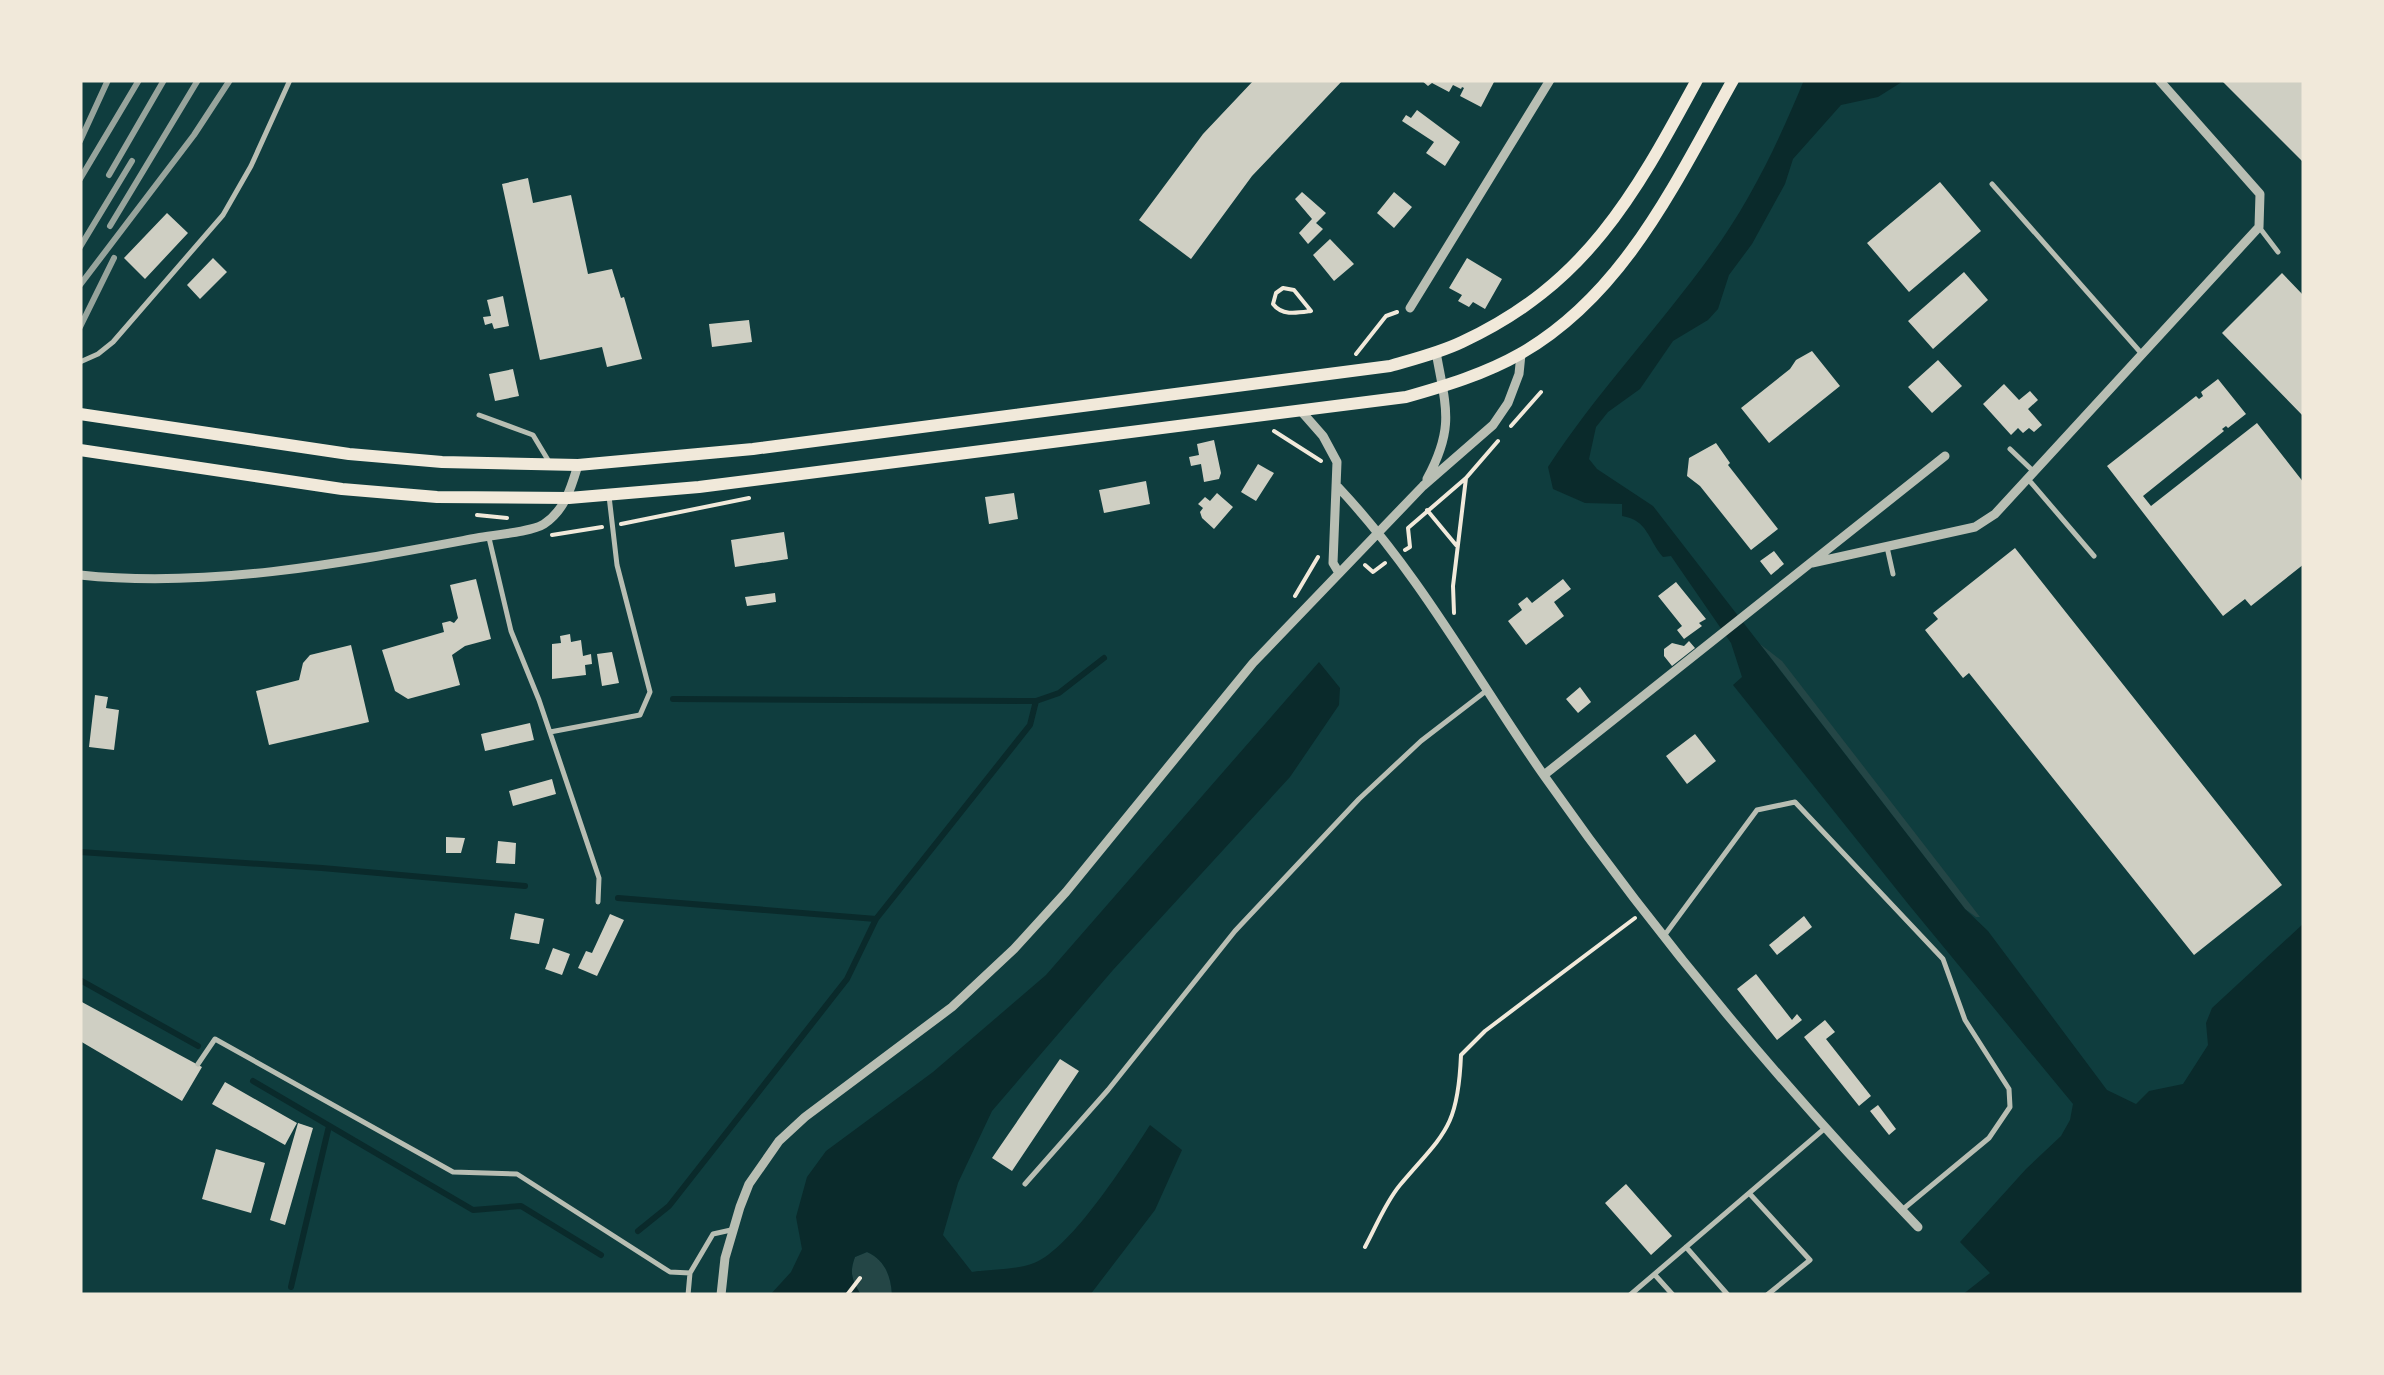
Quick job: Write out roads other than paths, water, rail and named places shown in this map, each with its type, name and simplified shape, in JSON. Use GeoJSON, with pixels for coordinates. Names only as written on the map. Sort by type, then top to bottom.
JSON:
{"type":"FeatureCollection","features":[{"type":"Feature","properties":{"kind":"main road"},"geometry":{"type":"LineString","coordinates":[[80,414],[348,454],[442,462],[578,466],[754,449],[1390,366],[1436,352],[1504,320],[1585,255],[1620,215],[1698,80]]}},
{"type":"Feature","properties":{"kind":"main road"},"geometry":{"type":"LineString","coordinates":[[80,450],[342,489],[437,497],[568,498],[1406,397],[1442,387],[1522,354],[1594,297],[1637,244],[1733,80]]}},
{"type":"Feature","properties":{"kind":"street"},"geometry":{"type":"LineString","coordinates":[[1410,308],[1550,80]]}},
{"type":"Feature","properties":{"kind":"street"},"geometry":{"type":"LineString","coordinates":[[1812,564],[1976,527],[1996,514],[2259,226],[2260,194],[2160,80]]}},
{"type":"Feature","properties":{"kind":"street"},"geometry":{"type":"LineString","coordinates":[[1423,486],[1443,449],[1447,422],[1436,352]]}},
{"type":"Feature","properties":{"kind":"street"},"geometry":{"type":"LineString","coordinates":[[722,1295],[731,1230],[748,1184],[779,1142],[805,1117],[952,1007],[1014,949],[1294,619],[1423,486],[1493,425],[1508,403],[1522,354]]}},
{"type":"Feature","properties":{"kind":"street"},"geometry":{"type":"LineString","coordinates":[[1301,411],[1323,436],[1337,462],[1333,563],[1339,574]]}},
{"type":"Feature","properties":{"kind":"street"},"geometry":{"type":"LineString","coordinates":[[1544,775],[1945,456]]}},
{"type":"Feature","properties":{"kind":"street"},"geometry":{"type":"LineString","coordinates":[[80,575],[240,573],[358,560],[543,526],[568,498],[578,466]]}},
{"type":"Feature","properties":{"kind":"street"},"geometry":{"type":"LineString","coordinates":[[1338,487],[1380,532],[1544,775],[1663,938],[1824,1129],[1918,1227]]}},
{"type":"Feature","properties":{"kind":"lane"},"geometry":{"type":"LineString","coordinates":[[80,362],[113,342],[222,216],[251,166],[290,80]]}},
{"type":"Feature","properties":{"kind":"lane"},"geometry":{"type":"LineString","coordinates":[[1992,184],[2142,354]]}},
{"type":"Feature","properties":{"kind":"lane"},"geometry":{"type":"LineString","coordinates":[[2259,226],[2278,252]]}},
{"type":"Feature","properties":{"kind":"lane"},"geometry":{"type":"LineString","coordinates":[[479,415],[533,435],[550,465]]}},
{"type":"Feature","properties":{"kind":"lane"},"geometry":{"type":"LineString","coordinates":[[2010,449],[2094,556]]}},
{"type":"Feature","properties":{"kind":"lane"},"geometry":{"type":"LineString","coordinates":[[550,732],[640,715],[650,692],[616,566],[608,496]]}},
{"type":"Feature","properties":{"kind":"lane"},"geometry":{"type":"LineString","coordinates":[[488,536],[512,631],[599,878],[598,902]]}},
{"type":"Feature","properties":{"kind":"lane"},"geometry":{"type":"LineString","coordinates":[[1887,547],[1893,574]]}},
{"type":"Feature","properties":{"kind":"lane"},"geometry":{"type":"LineString","coordinates":[[1025,1184],[1108,1090],[1235,930],[1359,799],[1420,741],[1487,690]]}},
{"type":"Feature","properties":{"kind":"lane"},"geometry":{"type":"LineString","coordinates":[[1663,938],[1757,810],[1795,802],[1943,959],[1965,1020],[2009,1089],[2010,1107],[1989,1138],[1902,1210]]}},
{"type":"Feature","properties":{"kind":"lane"},"geometry":{"type":"LineString","coordinates":[[198,1064],[215,1039],[453,1172],[517,1174],[670,1272],[690,1273]]}},
{"type":"Feature","properties":{"kind":"lane"},"geometry":{"type":"LineString","coordinates":[[1630,1295],[1824,1129]]}},
{"type":"Feature","properties":{"kind":"lane"},"geometry":{"type":"LineString","coordinates":[[1749,1192],[1810,1260],[1767,1295]]}},
{"type":"Feature","properties":{"kind":"lane"},"geometry":{"type":"LineString","coordinates":[[688,1295],[690,1273],[713,1234],[731,1230]]}},
{"type":"Feature","properties":{"kind":"lane"},"geometry":{"type":"LineString","coordinates":[[1686,1247],[1728,1295]]}},
{"type":"Feature","properties":{"kind":"lane"},"geometry":{"type":"LineString","coordinates":[[1654,1274],[1673,1295]]}},
{"type":"Feature","properties":{"kind":"waterway"},"geometry":{"type":"LineString","coordinates":[[638,1231],[669,1206],[847,979],[876,919],[1030,725],[1036,701],[1059,693],[1104,658]]}},
{"type":"Feature","properties":{"kind":"waterway"},"geometry":{"type":"LineString","coordinates":[[673,699],[1036,701]]}},
{"type":"Feature","properties":{"kind":"waterway"},"geometry":{"type":"LineString","coordinates":[[80,852],[525,886]]}},
{"type":"Feature","properties":{"kind":"waterway"},"geometry":{"type":"LineString","coordinates":[[618,898],[876,919]]}},
{"type":"Feature","properties":{"kind":"waterway"},"geometry":{"type":"LineString","coordinates":[[80,980],[198,1046]]}},
{"type":"Feature","properties":{"kind":"waterway"},"geometry":{"type":"LineString","coordinates":[[253,1081],[473,1210],[521,1206],[601,1255]]}},
{"type":"Feature","properties":{"kind":"waterway"},"geometry":{"type":"LineString","coordinates":[[291,1287],[329,1126]]}},
{"type":"Feature","properties":{"kind":"railway"},"geometry":{"type":"LineString","coordinates":[[80,141],[108,80]]}},
{"type":"Feature","properties":{"kind":"railway"},"geometry":{"type":"LineString","coordinates":[[80,179],[139,80]]}},
{"type":"Feature","properties":{"kind":"railway"},"geometry":{"type":"LineString","coordinates":[[109,175],[164,80]]}},
{"type":"Feature","properties":{"kind":"railway"},"geometry":{"type":"LineString","coordinates":[[110,226],[198,80]]}},
{"type":"Feature","properties":{"kind":"railway"},"geometry":{"type":"LineString","coordinates":[[80,285],[194,135],[230,80]]}},
{"type":"Feature","properties":{"kind":"railway"},"geometry":{"type":"LineString","coordinates":[[80,247],[132,161]]}},
{"type":"Feature","properties":{"kind":"railway"},"geometry":{"type":"LineString","coordinates":[[80,327],[114,258]]}}]}
